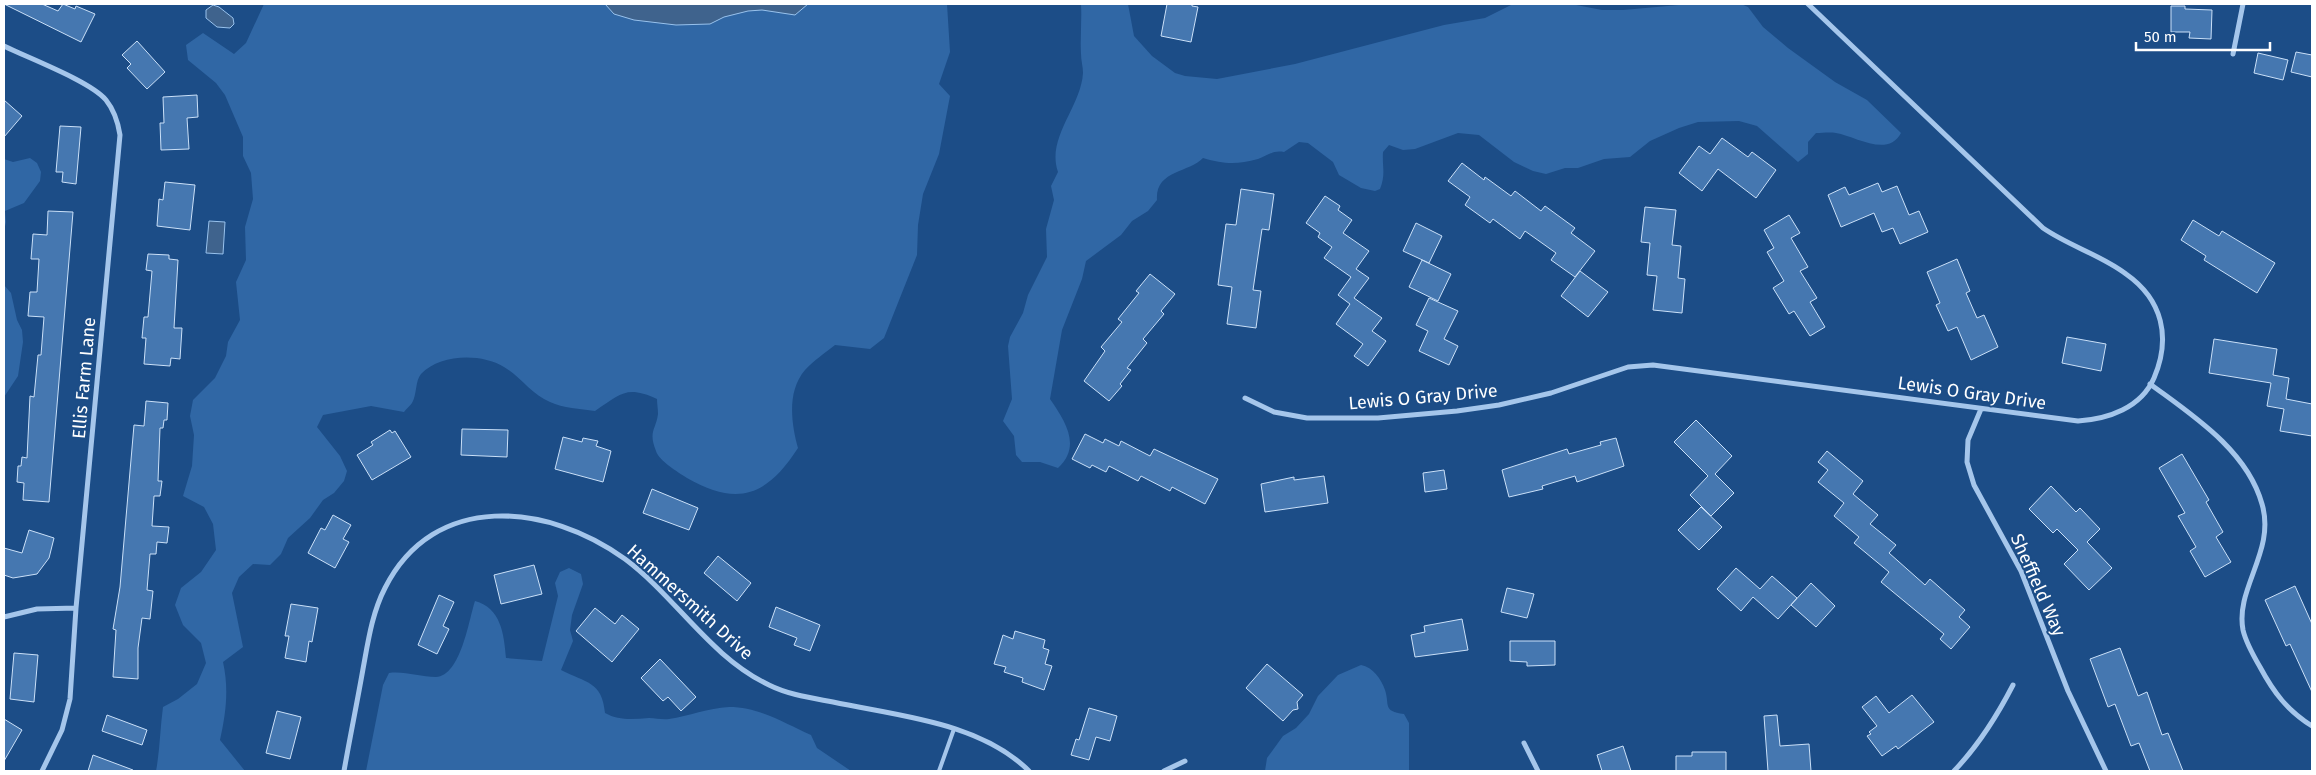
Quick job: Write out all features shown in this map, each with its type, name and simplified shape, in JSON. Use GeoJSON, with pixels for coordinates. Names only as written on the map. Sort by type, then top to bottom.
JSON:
{"type":"FeatureCollection","features":[{"type":"Feature","properties":{"kind":"street","name":"Lewis O Gray Drive"},"geometry":{"type":"LineString","coordinates":[[1245,398],[1274,412],[1307,418],[1378,418],[1499,405],[1551,393],[1628,367],[1653,365],[2071,420],[2095,420],[2112,416],[2142,395],[2150,384],[2159,365],[2164,336],[2156,309],[2138,284],[2112,265],[2056,237],[2043,228],[1808,4]]}},
{"type":"Feature","properties":{"kind":"street"},"geometry":{"type":"LineString","coordinates":[[2233,54],[2243,4]]}},
{"type":"Feature","properties":{"kind":"street","name":"Ellis Farm Lane"},"geometry":{"type":"LineString","coordinates":[[4,46],[93,89],[110,105],[119,127],[120,143],[76,608],[70,699],[62,730],[42,771]]}},
{"type":"Feature","properties":{"kind":"street"},"geometry":{"type":"LineString","coordinates":[[2150,384],[2217,436],[2245,470],[2256,488],[2262,504],[2264,530],[2262,552],[2246,596],[2242,614],[2243,629],[2248,645],[2273,691],[2285,706],[2312,726]]}},
{"type":"Feature","properties":{"kind":"street","name":"Sheffield Way"},"geometry":{"type":"LineString","coordinates":[[1981,409],[1968,440],[1967,462],[1974,485],[2021,571],[2068,691],[2106,771]]}},
{"type":"Feature","properties":{"kind":"street","name":"Hammersmith Drive"},"geometry":{"type":"LineString","coordinates":[[344,771],[371,624],[384,589],[394,572],[406,556],[433,534],[468,518],[501,514],[554,525],[591,539],[624,558],[661,590],[722,654],[768,685],[807,697],[954,729],[987,740],[1029,771]]}},
{"type":"Feature","properties":{"kind":"street"},"geometry":{"type":"LineString","coordinates":[[4,617],[37,609],[76,608]]}},
{"type":"Feature","properties":{"kind":"street"},"geometry":{"type":"LineString","coordinates":[[1954,771],[1974,748],[2013,685]]}},
{"type":"Feature","properties":{"kind":"street"},"geometry":{"type":"LineString","coordinates":[[1524,743],[1538,771]]}},
{"type":"Feature","properties":{"kind":"street"},"geometry":{"type":"LineString","coordinates":[[1164,771],[1185,761]]}},
{"type":"Feature","properties":{"kind":"lane"},"geometry":{"type":"LineString","coordinates":[[939,771],[954,729]]}},
{"type":"Feature","properties":{"kind":"shaded area"},"geometry":{"type":"Polygon","coordinates":[[[264,4],[947,4],[950,52],[939,84],[950,96],[939,154],[923,194],[918,225],[917,255],[884,338],[870,349],[835,345],[805,370],[795,388],[792,408],[798,448],[775,477],[763,486],[750,492],[736,494],[705,487],[687,478],[658,455],[653,439],[653,431],[658,414],[657,399],[631,392],[618,396],[595,411],[566,407],[544,399],[504,367],[484,359],[450,359],[429,367],[419,377],[414,400],[404,412],[371,406],[323,415],[317,427],[340,456],[347,471],[344,481],[334,493],[323,500],[310,518],[288,538],[281,554],[270,565],[253,564],[239,577],[232,593],[243,647],[223,662],[226,701],[220,740],[245,771],[156,771],[163,707],[178,699],[197,684],[206,663],[201,643],[183,625],[175,605],[181,588],[201,572],[216,550],[213,524],[204,507],[183,496],[192,466],[194,435],[190,416],[193,400],[215,378],[226,356],[228,342],[240,320],[236,282],[246,260],[245,227],[253,199],[251,173],[243,156],[243,137],[225,95],[216,83],[188,60],[186,45],[203,33],[234,54],[246,43],[264,4]]]}},
{"type":"Feature","properties":{"kind":"shaded area"},"geometry":{"type":"Polygon","coordinates":[[[605,4],[808,4],[795,15],[762,10],[748,11],[724,17],[710,24],[676,25],[634,20],[614,14],[605,4]]]}},
{"type":"Feature","properties":{"kind":"shaded area"},"geometry":{"type":"Polygon","coordinates":[[[1081,4],[1128,4],[1134,36],[1152,56],[1175,73],[1185,76],[1217,79],[1295,64],[1444,25],[1485,18],[1513,4],[1571,4],[1602,10],[1623,10],[1690,4],[1741,4],[1748,7],[1763,27],[1788,48],[1835,82],[1867,100],[1901,133],[1888,144],[1880,145],[1836,133],[1816,133],[1808,142],[1808,154],[1798,162],[1757,126],[1739,121],[1698,122],[1650,141],[1630,157],[1604,159],[1578,168],[1565,168],[1546,174],[1533,171],[1514,162],[1479,135],[1458,133],[1415,149],[1403,150],[1389,145],[1383,152],[1382,184],[1380,189],[1375,191],[1361,188],[1339,175],[1333,162],[1308,143],[1299,142],[1284,152],[1274,152],[1258,159],[1236,163],[1217,162],[1203,158],[1190,167],[1167,177],[1161,183],[1157,200],[1148,211],[1132,221],[1121,235],[1086,261],[1082,279],[1062,330],[1050,399],[1061,416],[1069,434],[1070,442],[1065,460],[1058,468],[1040,462],[1022,462],[1016,455],[1014,436],[1003,421],[1012,399],[1008,346],[1010,337],[1023,313],[1028,295],[1047,257],[1046,229],[1054,200],[1051,186],[1058,172],[1057,147],[1060,135],[1081,86],[1083,73],[1081,56],[1081,4]]]}},
{"type":"Feature","properties":{"kind":"shaded area"},"geometry":{"type":"Polygon","coordinates":[[[213,5],[219,7],[233,18],[234,24],[230,28],[217,27],[206,18],[206,10],[213,5]]]}},
{"type":"Feature","properties":{"kind":"shaded area"},"geometry":{"type":"Polygon","coordinates":[[[30,158],[37,163],[41,172],[40,181],[24,203],[5,211],[6,222],[4,231],[4,159],[13,162],[30,158]]]}},
{"type":"Feature","properties":{"kind":"shaded area"},"geometry":{"type":"Polygon","coordinates":[[[209,221],[225,222],[223,254],[206,253],[209,221]]]}},
{"type":"Feature","properties":{"kind":"shaded area"},"geometry":{"type":"Polygon","coordinates":[[[4,285],[11,293],[17,320],[22,330],[23,342],[18,376],[4,397],[4,285]]]}},
{"type":"Feature","properties":{"kind":"shaded area"},"geometry":{"type":"Polygon","coordinates":[[[569,568],[581,574],[583,584],[572,615],[570,630],[573,641],[561,670],[591,684],[600,695],[605,713],[621,718],[666,719],[729,707],[751,710],[771,716],[811,735],[817,748],[851,771],[366,771],[383,685],[389,673],[436,677],[445,674],[452,667],[463,645],[475,601],[491,609],[500,623],[506,658],[542,661],[558,596],[555,583],[560,572],[569,568]]]}},
{"type":"Feature","properties":{"kind":"shaded area"},"geometry":{"type":"Polygon","coordinates":[[[1361,665],[1369,668],[1379,678],[1385,690],[1390,709],[1404,714],[1409,723],[1409,771],[1265,771],[1267,758],[1283,736],[1296,728],[1309,714],[1318,696],[1338,675],[1361,665]]]}},
{"type":"Feature","properties":{"kind":"building"},"geometry":{"type":"Polygon","coordinates":[[[4,4],[42,4],[58,11],[63,4],[75,9],[76,6],[95,14],[81,42],[4,4]]]}},
{"type":"Feature","properties":{"kind":"building"},"geometry":{"type":"Polygon","coordinates":[[[1167,4],[1192,4],[1192,6],[1198,7],[1191,42],[1161,36],[1167,4]]]}},
{"type":"Feature","properties":{"kind":"building"},"geometry":{"type":"Polygon","coordinates":[[[2171,6],[2185,6],[2185,9],[2212,10],[2211,39],[2189,38],[2190,32],[2171,32],[2171,6]]]}},
{"type":"Feature","properties":{"kind":"building"},"geometry":{"type":"Polygon","coordinates":[[[137,41],[165,72],[147,89],[127,68],[131,64],[122,55],[137,41]]]}},
{"type":"Feature","properties":{"kind":"building"},"geometry":{"type":"Polygon","coordinates":[[[2296,52],[2312,55],[2312,77],[2291,72],[2296,52]]]}},
{"type":"Feature","properties":{"kind":"building"},"geometry":{"type":"Polygon","coordinates":[[[2258,53],[2288,60],[2283,80],[2254,73],[2258,53]]]}},
{"type":"Feature","properties":{"kind":"building"},"geometry":{"type":"Polygon","coordinates":[[[197,95],[198,117],[187,118],[189,149],[161,150],[160,123],[164,123],[163,97],[197,95]]]}},
{"type":"Feature","properties":{"kind":"building"},"geometry":{"type":"Polygon","coordinates":[[[4,100],[22,116],[4,137],[4,100]]]}},
{"type":"Feature","properties":{"kind":"building"},"geometry":{"type":"Polygon","coordinates":[[[60,126],[81,127],[76,184],[62,182],[63,172],[56,172],[60,126]]]}},
{"type":"Feature","properties":{"kind":"building"},"geometry":{"type":"Polygon","coordinates":[[[1722,138],[1748,157],[1752,152],[1776,170],[1756,198],[1718,169],[1702,191],[1679,173],[1699,146],[1710,154],[1722,138]]]}},
{"type":"Feature","properties":{"kind":"building"},"geometry":{"type":"Polygon","coordinates":[[[1462,163],[1484,180],[1485,177],[1511,196],[1515,191],[1541,211],[1545,206],[1575,228],[1571,233],[1595,251],[1575,277],[1551,260],[1556,253],[1525,231],[1520,239],[1493,219],[1490,223],[1465,205],[1470,197],[1448,181],[1462,163]]]}},
{"type":"Feature","properties":{"kind":"building"},"geometry":{"type":"Polygon","coordinates":[[[165,182],[195,185],[190,230],[157,226],[159,199],[163,200],[165,182]]]}},
{"type":"Feature","properties":{"kind":"building"},"geometry":{"type":"Polygon","coordinates":[[[1878,183],[1882,192],[1897,186],[1909,215],[1919,211],[1928,232],[1900,244],[1893,228],[1882,232],[1874,213],[1841,227],[1828,195],[1845,187],[1849,195],[1878,183]]]}},
{"type":"Feature","properties":{"kind":"building"},"geometry":{"type":"Polygon","coordinates":[[[1241,189],[1274,194],[1269,230],[1262,229],[1253,290],[1261,291],[1256,328],[1227,324],[1232,287],[1218,285],[1226,224],[1236,225],[1241,189]]]}},
{"type":"Feature","properties":{"kind":"building"},"geometry":{"type":"Polygon","coordinates":[[[1325,196],[1340,206],[1338,210],[1352,220],[1343,233],[1369,251],[1356,269],[1369,278],[1354,298],[1382,318],[1372,331],[1386,341],[1368,366],[1354,356],[1363,344],[1336,324],[1350,304],[1338,295],[1351,277],[1324,258],[1332,247],[1318,237],[1320,233],[1306,223],[1325,196]]]}},
{"type":"Feature","properties":{"kind":"building"},"geometry":{"type":"Polygon","coordinates":[[[1645,207],[1676,210],[1672,245],[1681,246],[1678,278],[1685,279],[1682,313],[1653,310],[1657,276],[1647,275],[1650,243],[1641,242],[1645,207]]]}},
{"type":"Feature","properties":{"kind":"building"},"geometry":{"type":"Polygon","coordinates":[[[48,211],[73,212],[49,502],[23,500],[24,483],[17,482],[18,466],[21,466],[22,457],[27,458],[30,396],[34,397],[38,355],[41,355],[44,317],[28,316],[30,292],[37,292],[39,259],[31,259],[33,234],[47,235],[48,211]]]}},
{"type":"Feature","properties":{"kind":"building"},"geometry":{"type":"Polygon","coordinates":[[[1789,215],[1800,233],[1791,238],[1808,267],[1800,271],[1817,298],[1810,302],[1825,327],[1810,336],[1794,311],[1789,314],[1773,288],[1784,281],[1767,252],[1774,248],[1764,230],[1789,215]]]}},
{"type":"Feature","properties":{"kind":"building"},"geometry":{"type":"Polygon","coordinates":[[[2193,220],[2219,236],[2222,231],[2275,263],[2257,293],[2204,260],[2206,256],[2181,240],[2193,220]]]}},
{"type":"Feature","properties":{"kind":"building"},"geometry":{"type":"Polygon","coordinates":[[[1416,223],[1442,236],[1429,263],[1403,251],[1416,223]]]}},
{"type":"Feature","properties":{"kind":"building"},"geometry":{"type":"Polygon","coordinates":[[[148,254],[169,255],[169,259],[178,260],[174,328],[182,328],[180,359],[171,358],[170,366],[144,364],[146,338],[142,338],[144,317],[148,317],[152,271],[146,270],[148,254]]]}},
{"type":"Feature","properties":{"kind":"building"},"geometry":{"type":"Polygon","coordinates":[[[1957,259],[1970,291],[1966,293],[1977,318],[1984,315],[1998,347],[1971,360],[1957,327],[1948,331],[1936,305],[1940,303],[1927,272],[1957,259]]]}},
{"type":"Feature","properties":{"kind":"building"},"geometry":{"type":"Polygon","coordinates":[[[1422,260],[1451,274],[1438,301],[1409,287],[1422,260]]]}},
{"type":"Feature","properties":{"kind":"building"},"geometry":{"type":"Polygon","coordinates":[[[1580,271],[1608,292],[1588,317],[1561,296],[1580,271]]]}},
{"type":"Feature","properties":{"kind":"building"},"geometry":{"type":"Polygon","coordinates":[[[1150,274],[1175,294],[1161,311],[1164,314],[1143,339],[1147,343],[1127,368],[1131,370],[1120,384],[1122,386],[1109,401],[1084,381],[1105,351],[1101,347],[1122,322],[1118,319],[1139,293],[1136,291],[1150,274]]]}},
{"type":"Feature","properties":{"kind":"building"},"geometry":{"type":"Polygon","coordinates":[[[1429,298],[1458,311],[1444,339],[1458,346],[1449,365],[1419,351],[1428,331],[1416,325],[1429,298]]]}},
{"type":"Feature","properties":{"kind":"building"},"geometry":{"type":"Polygon","coordinates":[[[2067,337],[2106,344],[2101,371],[2062,363],[2067,337]]]}},
{"type":"Feature","properties":{"kind":"building"},"geometry":{"type":"Polygon","coordinates":[[[2214,339],[2277,349],[2273,375],[2289,378],[2286,399],[2312,404],[2312,436],[2280,431],[2284,409],[2267,406],[2271,383],[2209,373],[2214,339]]]}},
{"type":"Feature","properties":{"kind":"building"},"geometry":{"type":"Polygon","coordinates":[[[146,401],[168,403],[167,420],[164,420],[163,428],[160,428],[158,481],[162,481],[160,496],[154,496],[152,526],[169,527],[167,543],[157,542],[156,554],[150,554],[147,590],[153,591],[150,619],[142,618],[138,648],[138,679],[113,677],[116,630],[113,629],[120,587],[134,425],[144,426],[146,401]]]}},
{"type":"Feature","properties":{"kind":"building"},"geometry":{"type":"Polygon","coordinates":[[[1696,420],[1732,456],[1715,474],[1734,493],[1711,516],[1690,495],[1708,476],[1674,442],[1696,420]]]}},
{"type":"Feature","properties":{"kind":"building"},"geometry":{"type":"Polygon","coordinates":[[[462,429],[508,430],[507,457],[461,455],[462,429]]]}},
{"type":"Feature","properties":{"kind":"building"},"geometry":{"type":"Polygon","coordinates":[[[390,430],[392,433],[395,431],[411,457],[372,480],[357,455],[373,445],[371,442],[390,430]]]}},
{"type":"Feature","properties":{"kind":"building"},"geometry":{"type":"Polygon","coordinates":[[[1085,434],[1103,443],[1105,439],[1119,446],[1121,441],[1150,456],[1154,449],[1218,479],[1205,504],[1172,487],[1170,491],[1141,476],[1138,481],[1109,466],[1106,472],[1092,465],[1090,468],[1072,459],[1085,434]]]}},
{"type":"Feature","properties":{"kind":"building"},"geometry":{"type":"Polygon","coordinates":[[[563,437],[582,442],[583,438],[598,441],[596,446],[611,451],[603,482],[555,469],[563,437]]]}},
{"type":"Feature","properties":{"kind":"building"},"geometry":{"type":"Polygon","coordinates":[[[1616,438],[1624,466],[1577,482],[1575,476],[1542,486],[1543,489],[1509,497],[1502,470],[1567,449],[1569,454],[1601,445],[1600,442],[1616,438]]]}},
{"type":"Feature","properties":{"kind":"building"},"geometry":{"type":"Polygon","coordinates":[[[1827,451],[1863,481],[1853,494],[1878,515],[1870,524],[1896,545],[1889,553],[1925,585],[1930,579],[1965,610],[1959,617],[1970,627],[1951,649],[1940,639],[1944,634],[1881,582],[1889,572],[1854,543],[1859,537],[1834,516],[1844,503],[1818,482],[1828,470],[1818,462],[1827,451]]]}},
{"type":"Feature","properties":{"kind":"building"},"geometry":{"type":"Polygon","coordinates":[[[2182,454],[2209,500],[2206,502],[2223,532],[2216,537],[2231,562],[2205,577],[2190,551],[2196,547],[2178,516],[2185,513],[2159,468],[2182,454]]]}},
{"type":"Feature","properties":{"kind":"building"},"geometry":{"type":"Polygon","coordinates":[[[1444,470],[1447,489],[1425,492],[1423,473],[1444,470]]]}},
{"type":"Feature","properties":{"kind":"building"},"geometry":{"type":"Polygon","coordinates":[[[1324,476],[1328,503],[1265,512],[1261,484],[1294,477],[1294,480],[1324,476]]]}},
{"type":"Feature","properties":{"kind":"building"},"geometry":{"type":"Polygon","coordinates":[[[2051,486],[2076,512],[2080,508],[2100,529],[2087,542],[2112,568],[2089,590],[2064,564],[2078,550],[2057,529],[2053,533],[2029,509],[2051,486]]]}},
{"type":"Feature","properties":{"kind":"building"},"geometry":{"type":"Polygon","coordinates":[[[652,489],[698,508],[689,530],[643,513],[652,489]]]}},
{"type":"Feature","properties":{"kind":"building"},"geometry":{"type":"Polygon","coordinates":[[[1701,507],[1722,527],[1699,550],[1678,530],[1701,507]]]}},
{"type":"Feature","properties":{"kind":"building"},"geometry":{"type":"Polygon","coordinates":[[[333,515],[351,525],[343,539],[349,542],[335,568],[308,553],[321,528],[325,530],[333,515]]]}},
{"type":"Feature","properties":{"kind":"building"},"geometry":{"type":"Polygon","coordinates":[[[29,530],[54,538],[49,558],[37,574],[13,578],[4,575],[4,548],[22,553],[29,530]]]}},
{"type":"Feature","properties":{"kind":"building"},"geometry":{"type":"Polygon","coordinates":[[[718,556],[751,583],[737,601],[704,573],[718,556]]]}},
{"type":"Feature","properties":{"kind":"building"},"geometry":{"type":"Polygon","coordinates":[[[534,565],[542,594],[501,604],[494,575],[534,565]]]}},
{"type":"Feature","properties":{"kind":"building"},"geometry":{"type":"Polygon","coordinates":[[[1736,568],[1760,589],[1772,576],[1797,598],[1778,619],[1753,597],[1741,611],[1717,589],[1736,568]]]}},
{"type":"Feature","properties":{"kind":"building"},"geometry":{"type":"Polygon","coordinates":[[[1811,583],[1835,606],[1816,627],[1791,605],[1811,583]]]}},
{"type":"Feature","properties":{"kind":"building"},"geometry":{"type":"Polygon","coordinates":[[[2295,586],[2312,624],[2312,692],[2290,644],[2286,646],[2265,600],[2295,586]]]}},
{"type":"Feature","properties":{"kind":"building"},"geometry":{"type":"Polygon","coordinates":[[[1507,588],[1534,594],[1527,618],[1501,612],[1507,588]]]}},
{"type":"Feature","properties":{"kind":"building"},"geometry":{"type":"Polygon","coordinates":[[[439,595],[454,602],[443,626],[449,629],[437,654],[418,645],[439,595]]]}},
{"type":"Feature","properties":{"kind":"building"},"geometry":{"type":"Polygon","coordinates":[[[291,604],[318,608],[312,642],[309,641],[306,662],[285,658],[289,636],[285,636],[291,604]]]}},
{"type":"Feature","properties":{"kind":"building"},"geometry":{"type":"Polygon","coordinates":[[[776,607],[820,625],[810,651],[794,645],[797,638],[769,627],[776,607]]]}},
{"type":"Feature","properties":{"kind":"building"},"geometry":{"type":"Polygon","coordinates":[[[595,608],[615,624],[622,615],[639,629],[612,662],[576,631],[595,608]]]}},
{"type":"Feature","properties":{"kind":"building"},"geometry":{"type":"Polygon","coordinates":[[[1462,619],[1468,650],[1415,657],[1411,635],[1425,632],[1424,626],[1462,619]]]}},
{"type":"Feature","properties":{"kind":"building"},"geometry":{"type":"Polygon","coordinates":[[[1015,631],[1045,640],[1043,648],[1049,650],[1045,664],[1052,666],[1044,690],[1022,682],[1023,678],[1004,672],[1006,667],[994,664],[1003,635],[1013,639],[1015,631]]]}},
{"type":"Feature","properties":{"kind":"building"},"geometry":{"type":"Polygon","coordinates":[[[1510,641],[1555,641],[1555,665],[1527,666],[1527,662],[1510,661],[1510,641]]]}},
{"type":"Feature","properties":{"kind":"building"},"geometry":{"type":"Polygon","coordinates":[[[2120,648],[2138,696],[2147,692],[2162,735],[2168,733],[2183,771],[2150,771],[2139,743],[2131,746],[2115,704],[2108,707],[2090,659],[2120,648]]]}},
{"type":"Feature","properties":{"kind":"building"},"geometry":{"type":"Polygon","coordinates":[[[14,653],[38,655],[34,702],[10,699],[14,653]]]}},
{"type":"Feature","properties":{"kind":"building"},"geometry":{"type":"Polygon","coordinates":[[[660,659],[696,697],[681,711],[668,697],[663,701],[641,678],[660,659]]]}},
{"type":"Feature","properties":{"kind":"building"},"geometry":{"type":"Polygon","coordinates":[[[1267,664],[1303,695],[1297,702],[1298,709],[1293,710],[1283,721],[1246,688],[1267,664]]]}},
{"type":"Feature","properties":{"kind":"building"},"geometry":{"type":"Polygon","coordinates":[[[1912,695],[1934,722],[1898,749],[1896,746],[1882,756],[1867,736],[1877,726],[1862,707],[1876,696],[1889,713],[1912,695]]]}},
{"type":"Feature","properties":{"kind":"building"},"geometry":{"type":"Polygon","coordinates":[[[1089,708],[1117,716],[1110,741],[1096,737],[1089,760],[1071,755],[1076,739],[1079,740],[1089,708]]]}},
{"type":"Feature","properties":{"kind":"building"},"geometry":{"type":"Polygon","coordinates":[[[277,711],[301,717],[290,759],[266,753],[277,711]]]}},
{"type":"Feature","properties":{"kind":"building"},"geometry":{"type":"Polygon","coordinates":[[[107,715],[147,730],[142,745],[102,731],[107,715]]]}},
{"type":"Feature","properties":{"kind":"building"},"geometry":{"type":"Polygon","coordinates":[[[1777,715],[1780,746],[1809,744],[1811,771],[1768,771],[1764,716],[1777,715]]]}},
{"type":"Feature","properties":{"kind":"building"},"geometry":{"type":"Polygon","coordinates":[[[4,719],[22,730],[4,761],[4,719]]]}},
{"type":"Feature","properties":{"kind":"building"},"geometry":{"type":"Polygon","coordinates":[[[1623,746],[1631,771],[1602,771],[1597,755],[1623,746]]]}},
{"type":"Feature","properties":{"kind":"building"},"geometry":{"type":"Polygon","coordinates":[[[1692,752],[1726,752],[1726,771],[1676,771],[1676,756],[1692,756],[1692,752]]]}},
{"type":"Feature","properties":{"kind":"building"},"geometry":{"type":"Polygon","coordinates":[[[93,755],[133,770],[133,771],[88,771],[93,755]]]}}]}
